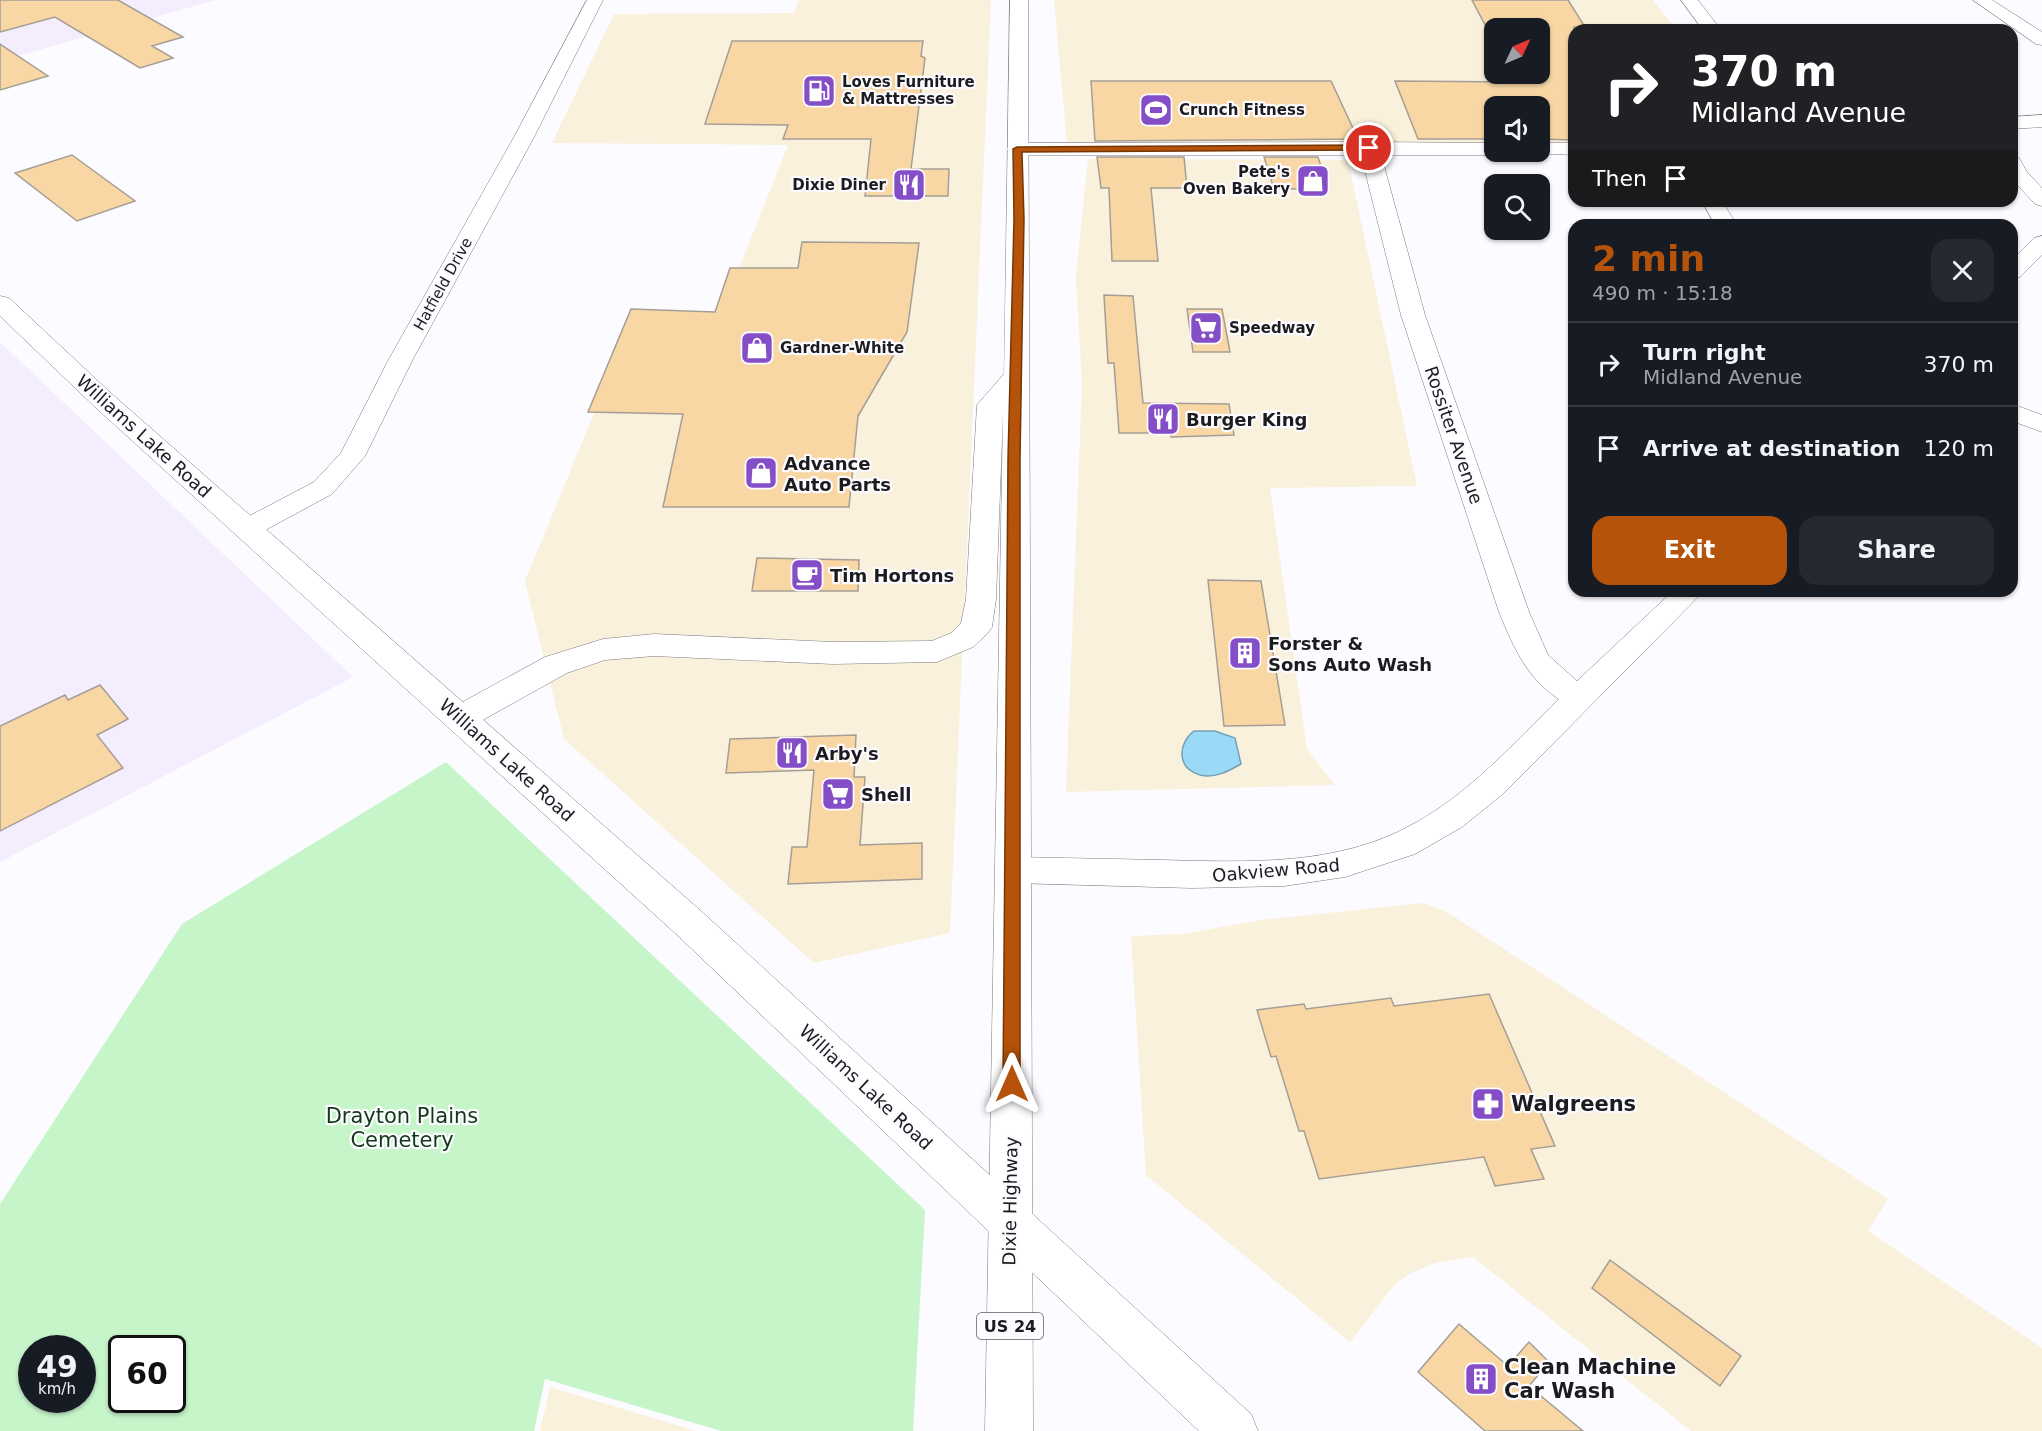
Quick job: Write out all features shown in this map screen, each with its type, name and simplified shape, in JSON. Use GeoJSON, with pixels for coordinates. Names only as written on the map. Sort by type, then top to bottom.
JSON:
{"type":"FeatureCollection","features":[{"type":"Feature","properties":{"kind":"main road","name":"Dixie Highway"},"geometry":{"type":"LineString","coordinates":[[1009,1431],[1019,0]]}},
{"type":"Feature","properties":{"kind":"main road","name":"Williams Lake Road"},"geometry":{"type":"LineString","coordinates":[[0,303],[168,459],[688,922],[1234,1431]]}},
{"type":"Feature","properties":{"kind":"main road"},"geometry":{"type":"LineString","coordinates":[[460,718],[556,665],[603,650],[654,645],[833,653],[914,653],[937,651],[962,640],[976,627],[981,599],[990,405],[1015,377]]}},
{"type":"Feature","properties":{"kind":"street","name":"Hatfield Drive"},"geometry":{"type":"LineString","coordinates":[[248,528],[323,488],[352,456],[595,0]]}},
{"type":"Feature","properties":{"kind":"street"},"geometry":{"type":"LineString","coordinates":[[1689,0],[1707,24]]}},
{"type":"Feature","properties":{"kind":"street"},"geometry":{"type":"LineString","coordinates":[[1987,4],[2042,18]]}},
{"type":"Feature","properties":{"kind":"street"},"geometry":{"type":"LineString","coordinates":[[1987,4],[2018,24]]}},
{"type":"Feature","properties":{"kind":"street"},"geometry":{"type":"LineString","coordinates":[[2018,24],[2042,40]]}},
{"type":"Feature","properties":{"kind":"street"},"geometry":{"type":"LineString","coordinates":[[2018,123],[2042,121]]}},
{"type":"Feature","properties":{"kind":"street","name":"Rossiter Avenue"},"geometry":{"type":"LineString","coordinates":[[1369,148],[1413,315],[1514,612],[1532,656],[1556,684],[1580,697]]}},
{"type":"Feature","properties":{"kind":"street"},"geometry":{"type":"LineString","coordinates":[[1017,149],[1484,149]]}},
{"type":"Feature","properties":{"kind":"street"},"geometry":{"type":"LineString","coordinates":[[1550,149],[1568,149]]}},
{"type":"Feature","properties":{"kind":"street"},"geometry":{"type":"LineString","coordinates":[[2018,164],[2042,170]]}},
{"type":"Feature","properties":{"kind":"street"},"geometry":{"type":"LineString","coordinates":[[2018,174],[2042,200]]}},
{"type":"Feature","properties":{"kind":"street"},"geometry":{"type":"LineString","coordinates":[[2018,266],[2042,243]]}},
{"type":"Feature","properties":{"kind":"street"},"geometry":{"type":"LineString","coordinates":[[2018,414],[2042,424]]}},
{"type":"Feature","properties":{"kind":"street","name":"Oakview Road"},"geometry":{"type":"LineString","coordinates":[[1012,870],[1226,876],[1329,868],[1363,860],[1404,845],[1445,821],[1491,786],[1684,597]]}},
{"type":"Feature","properties":{"kind":"shaded area"},"geometry":{"type":"Polygon","coordinates":[[[0,0],[216,0],[0,61],[0,0]]]}},
{"type":"Feature","properties":{"kind":"shaded area"},"geometry":{"type":"Polygon","coordinates":[[[799,0],[991,0],[950,933],[814,963],[564,739],[525,581],[635,314],[720,316],[788,145],[552,143],[614,14],[794,13],[799,0]]]}},
{"type":"Feature","properties":{"kind":"shaded area"},"geometry":{"type":"Polygon","coordinates":[[[1054,0],[1653,0],[1672,24],[1568,24],[1568,144],[1550,144],[1550,96],[1484,96],[1484,144],[1067,145],[1054,0]]]}},
{"type":"Feature","properties":{"kind":"shaded area"},"geometry":{"type":"Polygon","coordinates":[[[1088,159],[1348,160],[1417,486],[1270,488],[1307,749],[1335,785],[1066,792],[1082,385],[1076,278],[1088,159]]]}},
{"type":"Feature","properties":{"kind":"shaded area"},"geometry":{"type":"Polygon","coordinates":[[[0,342],[353,677],[0,862],[0,342]]]}},
{"type":"Feature","properties":{"kind":"shaded area"},"geometry":{"type":"Polygon","coordinates":[[[1423,903],[1447,912],[1888,1199],[1868,1231],[2042,1348],[2042,1431],[1691,1431],[1473,1257],[1435,1263],[1409,1274],[1396,1283],[1350,1342],[1146,1175],[1131,936],[1182,934],[1261,920],[1423,903]]]}},
{"type":"Feature","properties":{"kind":"shaded area"},"geometry":{"type":"Polygon","coordinates":[[[550,1387],[696,1431],[540,1431],[550,1387]]]}},
{"type":"Feature","properties":{"kind":"green space","name":"Drayton Plains Cemetery"},"geometry":{"type":"Polygon","coordinates":[[[446,762],[925,1210],[913,1431],[721,1431],[545,1379],[534,1431],[0,1431],[0,1204],[182,924],[446,762]]]}},
{"type":"Feature","properties":{"kind":"water"},"geometry":{"type":"Polygon","coordinates":[[[1194,731],[1215,731],[1235,738],[1241,764],[1226,772],[1211,776],[1192,772],[1183,761],[1182,755],[1185,742],[1194,731]]]}},
{"type":"Feature","properties":{"kind":"building"},"geometry":{"type":"Polygon","coordinates":[[[0,0],[118,0],[183,37],[152,46],[173,58],[140,68],[55,17],[0,32],[0,0]]]}},
{"type":"Feature","properties":{"kind":"building"},"geometry":{"type":"Polygon","coordinates":[[[1472,0],[1568,0],[1583,24],[1568,24],[1568,140],[1550,139],[1550,96],[1484,96],[1484,139],[1418,139],[1395,81],[1550,84],[1550,18],[1484,18],[1484,23],[1472,0]]]}},
{"type":"Feature","properties":{"kind":"building","name":"Loves Furniture & Mattresses"},"geometry":{"type":"Polygon","coordinates":[[[732,41],[923,41],[921,56],[925,58],[911,169],[949,169],[948,196],[865,196],[871,139],[783,139],[788,125],[705,124],[732,41]]]}},
{"type":"Feature","properties":{"kind":"building"},"geometry":{"type":"Polygon","coordinates":[[[0,44],[48,76],[0,90],[0,44]]]}},
{"type":"Feature","properties":{"kind":"building"},"geometry":{"type":"Polygon","coordinates":[[[1091,81],[1331,81],[1358,139],[1095,141],[1091,81]]]}},
{"type":"Feature","properties":{"kind":"building"},"geometry":{"type":"Polygon","coordinates":[[[72,155],[135,201],[77,221],[15,173],[72,155]]]}},
{"type":"Feature","properties":{"kind":"building"},"geometry":{"type":"Polygon","coordinates":[[[1097,157],[1184,157],[1187,188],[1151,188],[1158,261],[1112,261],[1109,188],[1101,188],[1097,157]]]}},
{"type":"Feature","properties":{"kind":"building"},"geometry":{"type":"Polygon","coordinates":[[[1264,157],[1318,157],[1328,189],[1274,189],[1264,157]]]}},
{"type":"Feature","properties":{"kind":"building","name":"Gardner-White"},"geometry":{"type":"Polygon","coordinates":[[[802,242],[919,243],[907,332],[858,416],[849,507],[663,507],[683,414],[588,412],[631,309],[715,312],[730,268],[798,268],[802,242]]]}},
{"type":"Feature","properties":{"kind":"building"},"geometry":{"type":"Polygon","coordinates":[[[1104,295],[1133,296],[1143,403],[1229,404],[1234,435],[1171,437],[1171,433],[1119,433],[1114,363],[1108,363],[1104,295]]]}},
{"type":"Feature","properties":{"kind":"building"},"geometry":{"type":"Polygon","coordinates":[[[1187,309],[1222,309],[1230,352],[1193,352],[1187,309]]]}},
{"type":"Feature","properties":{"kind":"building","name":"Tim Hortons"},"geometry":{"type":"Polygon","coordinates":[[[757,558],[859,560],[858,591],[752,591],[757,558]]]}},
{"type":"Feature","properties":{"kind":"building","name":"Forster & Sons Auto Wash"},"geometry":{"type":"Polygon","coordinates":[[[1208,580],[1261,581],[1285,725],[1224,726],[1208,580]]]}},
{"type":"Feature","properties":{"kind":"building"},"geometry":{"type":"Polygon","coordinates":[[[100,685],[128,719],[97,735],[123,768],[0,831],[0,726],[65,695],[68,700],[100,685]]]}},
{"type":"Feature","properties":{"kind":"building"},"geometry":{"type":"Polygon","coordinates":[[[856,735],[854,777],[865,777],[860,845],[922,843],[922,879],[788,884],[792,847],[807,847],[814,770],[726,773],[730,739],[856,735]]]}},
{"type":"Feature","properties":{"kind":"building","name":"Walgreens"},"geometry":{"type":"Polygon","coordinates":[[[1489,994],[1555,1146],[1531,1149],[1544,1179],[1495,1186],[1484,1157],[1319,1179],[1304,1131],[1299,1131],[1276,1056],[1271,1057],[1257,1010],[1304,1004],[1306,1009],[1391,998],[1394,1006],[1489,994]]]}},
{"type":"Feature","properties":{"kind":"building"},"geometry":{"type":"Polygon","coordinates":[[[1610,1260],[1741,1356],[1720,1386],[1592,1288],[1610,1260]]]}},
{"type":"Feature","properties":{"kind":"building","name":"Clean Machine Car Wash"},"geometry":{"type":"Polygon","coordinates":[[[1459,1324],[1508,1366],[1529,1342],[1549,1362],[1529,1386],[1583,1431],[1485,1431],[1418,1372],[1459,1324]]]}},
{"type":"Feature","properties":{"kind":"place","name":"Loves Furniture & Mattresses"},"geometry":{"type":"Point","coordinates":[819,91]}},
{"type":"Feature","properties":{"kind":"place","name":"Crunch Fitness"},"geometry":{"type":"Point","coordinates":[1156,110]}},
{"type":"Feature","properties":{"kind":"place","name":"Pete's Oven Bakery"},"geometry":{"type":"Point","coordinates":[1313,181]}},
{"type":"Feature","properties":{"kind":"place","name":"Dixie Diner"},"geometry":{"type":"Point","coordinates":[909,185]}},
{"type":"Feature","properties":{"kind":"place","name":"Speedway"},"geometry":{"type":"Point","coordinates":[1206,328]}},
{"type":"Feature","properties":{"kind":"place","name":"Gardner-White"},"geometry":{"type":"Point","coordinates":[757,348]}},
{"type":"Feature","properties":{"kind":"place","name":"Burger King"},"geometry":{"type":"Point","coordinates":[1163,419]}},
{"type":"Feature","properties":{"kind":"place","name":"Advance Auto Parts"},"geometry":{"type":"Point","coordinates":[761,473]}},
{"type":"Feature","properties":{"kind":"place","name":"Tim Hortons"},"geometry":{"type":"Point","coordinates":[807,575]}},
{"type":"Feature","properties":{"kind":"place","name":"Forster & Sons Auto Wash"},"geometry":{"type":"Point","coordinates":[1245,653]}},
{"type":"Feature","properties":{"kind":"place","name":"Arby's"},"geometry":{"type":"Point","coordinates":[792,753]}},
{"type":"Feature","properties":{"kind":"place","name":"Shell"},"geometry":{"type":"Point","coordinates":[838,794]}},
{"type":"Feature","properties":{"kind":"place","name":"Walgreens"},"geometry":{"type":"Point","coordinates":[1488,1104]}},
{"type":"Feature","properties":{"kind":"place","name":"Clean Machine Car Wash"},"geometry":{"type":"Point","coordinates":[1481,1379]}},
{"type":"Feature","properties":{"kind":"route"},"geometry":{"type":"LineString","coordinates":[[1012,1084],[1014,459],[1019,219],[1017,149],[1369,148]]}}]}
